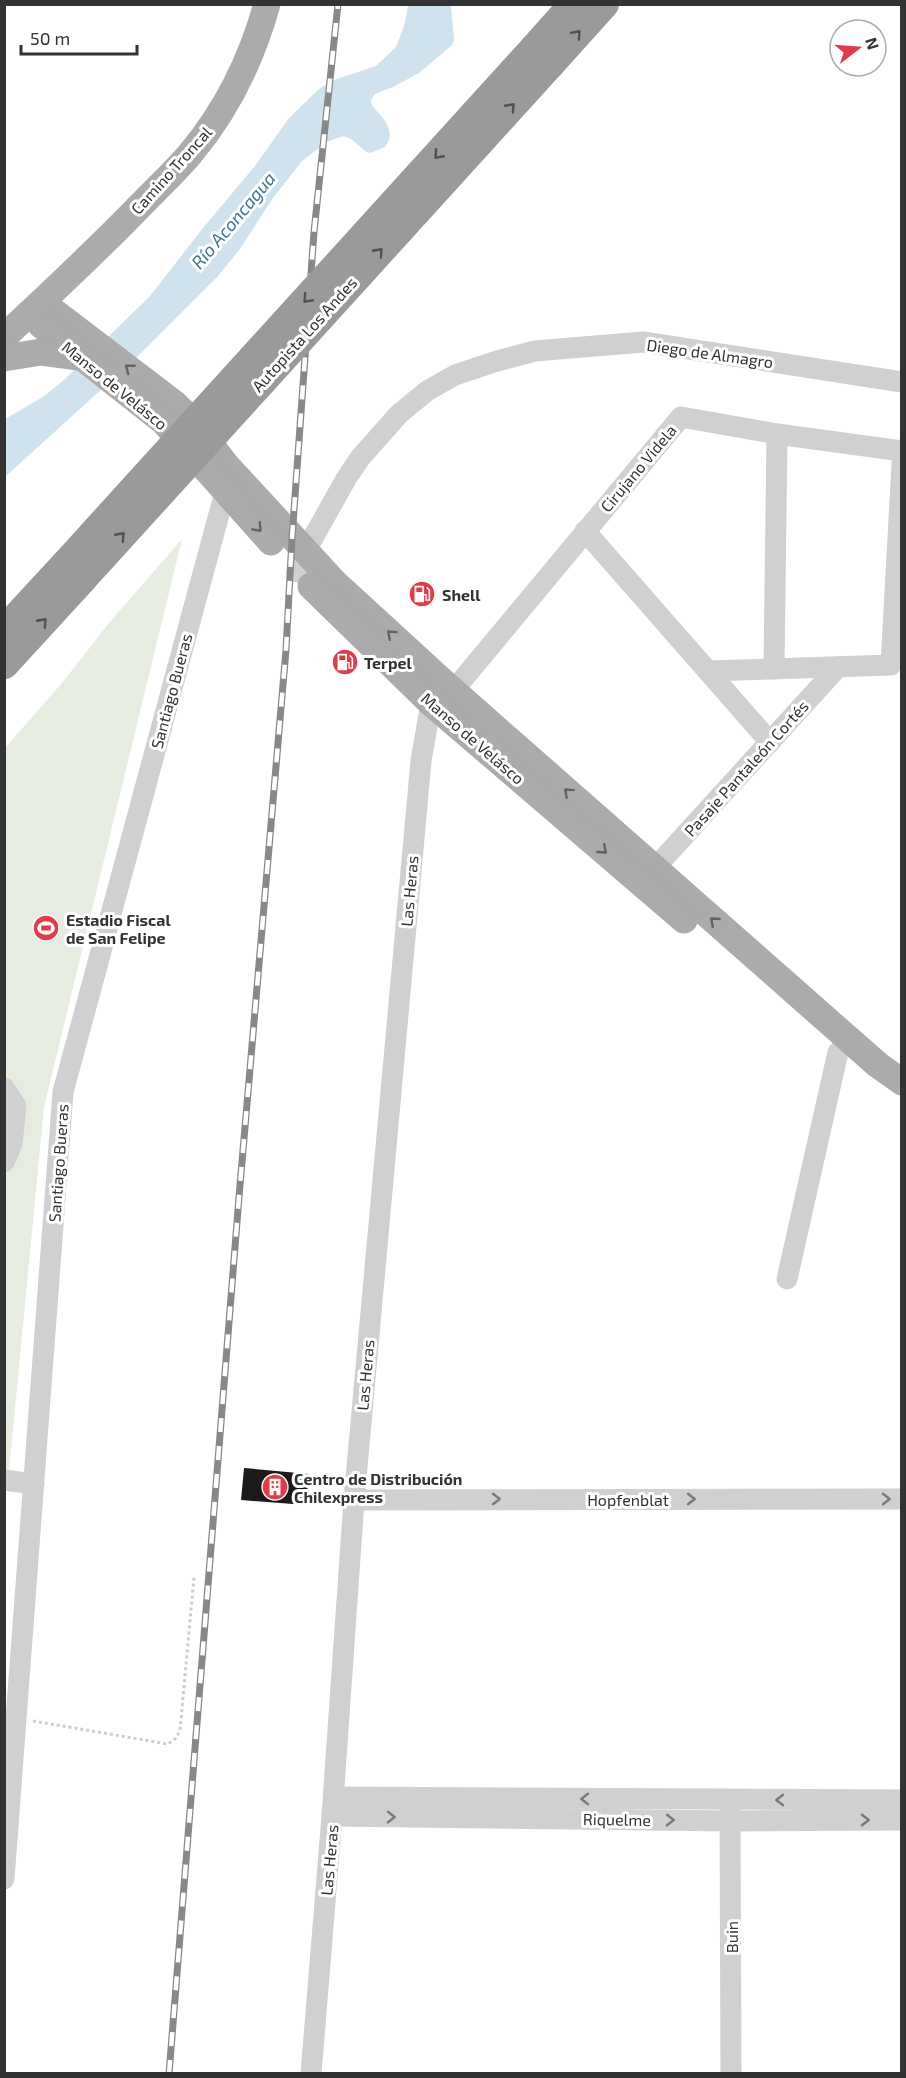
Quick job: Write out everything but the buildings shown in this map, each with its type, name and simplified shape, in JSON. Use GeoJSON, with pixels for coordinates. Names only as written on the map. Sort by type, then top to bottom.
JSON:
{"type":"FeatureCollection","features":[{"type":"Feature","properties":{"kind":"highway","name":"Autopista Los Andes"},"geometry":{"type":"LineString","coordinates":[[542,57],[574,4]]}},
{"type":"Feature","properties":{"kind":"highway","name":"Autopista Los Andes"},"geometry":{"type":"LineString","coordinates":[[4,664],[74,571],[542,57],[604,4]]}},
{"type":"Feature","properties":{"kind":"highway","name":"Autopista Los Andes"},"geometry":{"type":"LineString","coordinates":[[4,631],[74,571]]}},
{"type":"Feature","properties":{"kind":"main road","name":"Camino Troncal"},"geometry":{"type":"LineString","coordinates":[[42,312],[88,259],[170,176],[204,136],[228,99],[243,70],[267,4]]}},
{"type":"Feature","properties":{"kind":"main road"},"geometry":{"type":"LineString","coordinates":[[4,337],[42,312]]}},
{"type":"Feature","properties":{"kind":"main road"},"geometry":{"type":"LineString","coordinates":[[4,345],[42,312]]}},
{"type":"Feature","properties":{"kind":"main road","name":"Manso de Velásco"},"geometry":{"type":"LineString","coordinates":[[42,312],[169,413],[301,562],[838,1052],[877,1085],[902,1102]]}},
{"type":"Feature","properties":{"kind":"main road"},"geometry":{"type":"LineString","coordinates":[[4,358],[41,352],[68,354],[81,345]]}},
{"type":"Feature","properties":{"kind":"main road","name":"Manso de Velásco"},"geometry":{"type":"LineString","coordinates":[[442,692],[654,869],[878,1065],[902,1082]]}},
{"type":"Feature","properties":{"kind":"street","name":"Diego de Almagro"},"geometry":{"type":"LineString","coordinates":[[301,562],[360,458],[399,414],[427,391],[454,375],[497,361],[535,351],[643,342],[902,382]]}},
{"type":"Feature","properties":{"kind":"street","name":"Cirujano Videla"},"geometry":{"type":"LineString","coordinates":[[442,692],[585,531],[681,417],[777,434],[902,451]]}},
{"type":"Feature","properties":{"kind":"street"},"geometry":{"type":"LineString","coordinates":[[774,669],[777,434]]}},
{"type":"Feature","properties":{"kind":"street"},"geometry":{"type":"LineString","coordinates":[[708,671],[891,665],[902,464]]}},
{"type":"Feature","properties":{"kind":"street","name":"Santiago Bueras"},"geometry":{"type":"LineString","coordinates":[[4,1879],[10,1718],[34,1484],[63,1092],[226,479]]}},
{"type":"Feature","properties":{"kind":"street"},"geometry":{"type":"LineString","coordinates":[[585,531],[770,741]]}},
{"type":"Feature","properties":{"kind":"street","name":"Pasaje Pantaleón Cortés"},"geometry":{"type":"LineString","coordinates":[[654,869],[838,667]]}},
{"type":"Feature","properties":{"kind":"street","name":"Las Heras"},"geometry":{"type":"LineString","coordinates":[[311,2073],[333,1807],[354,1500],[421,761],[442,692]]}},
{"type":"Feature","properties":{"kind":"street"},"geometry":{"type":"LineString","coordinates":[[788,1279],[838,1052]]}},
{"type":"Feature","properties":{"kind":"street"},"geometry":{"type":"LineString","coordinates":[[4,1088],[16,1106],[12,1144],[4,1162]]}},
{"type":"Feature","properties":{"kind":"street"},"geometry":{"type":"LineString","coordinates":[[4,1480],[34,1484]]}},
{"type":"Feature","properties":{"kind":"street","name":"Hopfenblat"},"geometry":{"type":"LineString","coordinates":[[354,1500],[902,1499]]}},
{"type":"Feature","properties":{"kind":"street","name":"Riquelme"},"geometry":{"type":"LineString","coordinates":[[730,1810],[902,1800]]}},
{"type":"Feature","properties":{"kind":"street","name":"Riquelme"},"geometry":{"type":"LineString","coordinates":[[333,1807],[730,1810],[902,1820]]}},
{"type":"Feature","properties":{"kind":"street","name":"Buin"},"geometry":{"type":"LineString","coordinates":[[730,1810],[731,2073]]}},
{"type":"Feature","properties":{"kind":"path"},"geometry":{"type":"LineString","coordinates":[[10,1718],[168,1744],[175,1739],[180,1731],[194,1577]]}},
{"type":"Feature","properties":{"kind":"shaded area","name":"Estadio Fiscal de San Felipe"},"geometry":{"type":"Polygon","coordinates":[[[182,539],[44,1107],[8,1481],[5,1481],[5,748],[182,539]]]}},
{"type":"Feature","properties":{"kind":"water","name":"Río Aconcagua"},"geometry":{"type":"Polygon","coordinates":[[[408,5],[451,5],[454,40],[452,45],[419,73],[375,94],[371,100],[389,130],[389,141],[385,147],[370,153],[343,136],[327,142],[302,161],[273,198],[240,249],[218,276],[137,357],[5,477],[5,419],[43,397],[64,380],[150,296],[255,166],[289,118],[318,90],[331,81],[376,66],[396,47],[405,23],[408,5]]]}},
{"type":"Feature","properties":{"kind":"railway"},"geometry":{"type":"LineString","coordinates":[[169,2074],[239,1197],[286,650],[314,232],[338,4]]}},
{"type":"Feature","properties":{"kind":"place","name":"Shell"},"geometry":{"type":"Point","coordinates":[422,594]}},
{"type":"Feature","properties":{"kind":"place","name":"Terpel"},"geometry":{"type":"Point","coordinates":[345,662]}},
{"type":"Feature","properties":{"kind":"place","name":"Estadio Fiscal de San Felipe"},"geometry":{"type":"Point","coordinates":[46,928]}},
{"type":"Feature","properties":{"kind":"place","name":"Centro de Distribución Chilexpress"},"geometry":{"type":"Point","coordinates":[275,1487]}}]}
